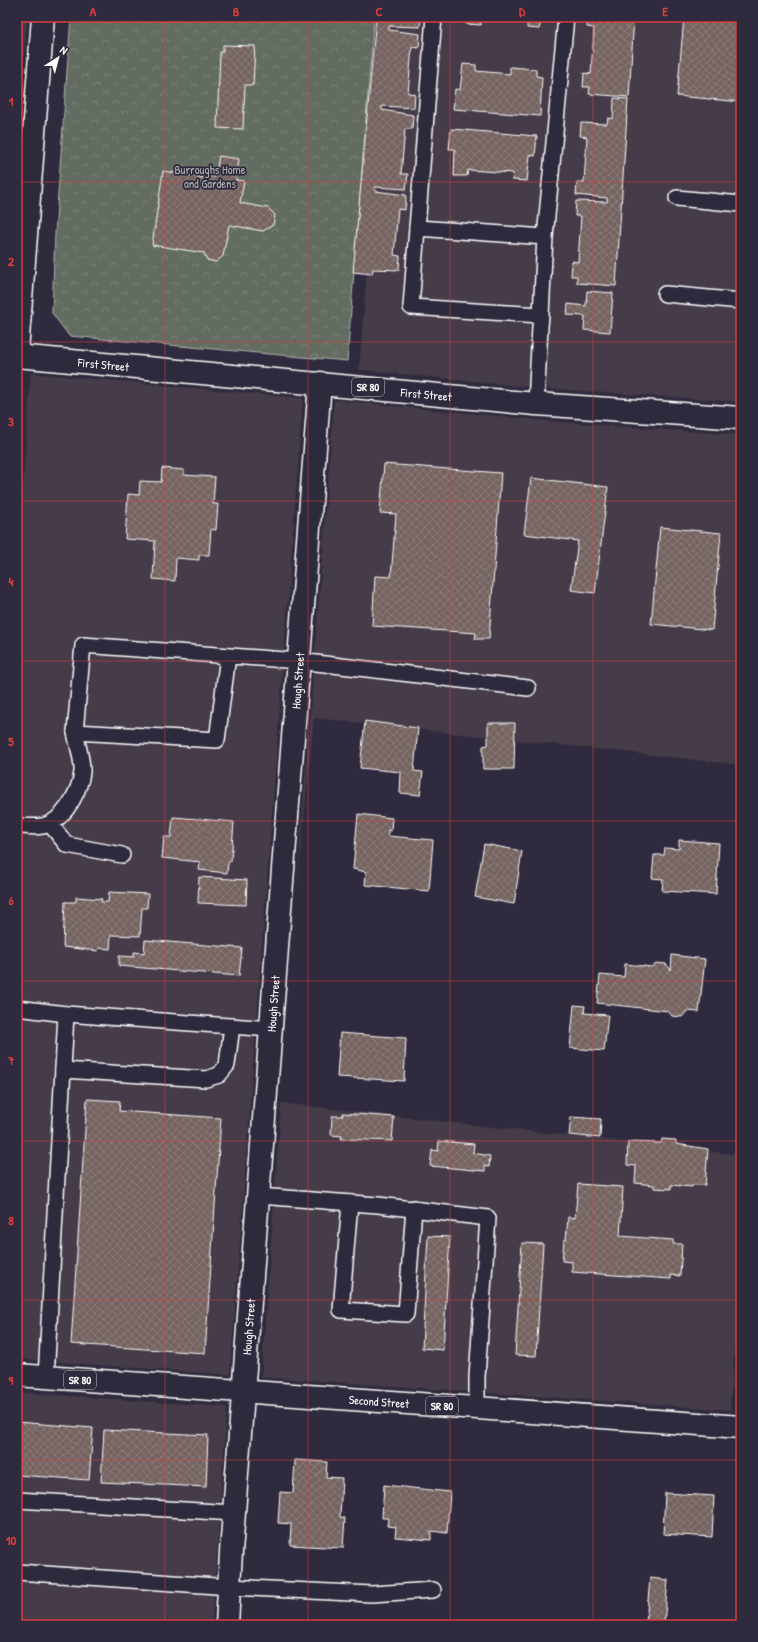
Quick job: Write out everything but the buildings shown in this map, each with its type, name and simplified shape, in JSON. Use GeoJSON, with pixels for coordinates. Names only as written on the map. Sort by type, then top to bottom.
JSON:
{"type":"FeatureCollection","features":[{"type":"Feature","properties":{"kind":"main road"},"geometry":{"type":"LineString","coordinates":[[17,351],[44,17]]}},
{"type":"Feature","properties":{"kind":"main road","name":"First Street"},"geometry":{"type":"LineString","coordinates":[[17,356],[536,404],[741,418]]}},
{"type":"Feature","properties":{"kind":"main road","name":"Hough Street"},"geometry":{"type":"LineString","coordinates":[[227,1625],[234,1513],[320,383]]}},
{"type":"Feature","properties":{"kind":"main road","name":"Second Street"},"geometry":{"type":"LineString","coordinates":[[17,1375],[741,1427]]}},
{"type":"Feature","properties":{"kind":"lane"},"geometry":{"type":"LineString","coordinates":[[434,17],[411,307],[541,315]]}},
{"type":"Feature","properties":{"kind":"lane"},"geometry":{"type":"LineString","coordinates":[[536,404],[544,238],[566,17]]}},
{"type":"Feature","properties":{"kind":"lane"},"geometry":{"type":"LineString","coordinates":[[677,198],[741,204]]}},
{"type":"Feature","properties":{"kind":"lane"},"geometry":{"type":"LineString","coordinates":[[417,228],[544,238]]}},
{"type":"Feature","properties":{"kind":"lane"},"geometry":{"type":"LineString","coordinates":[[665,294],[741,301]]}},
{"type":"Feature","properties":{"kind":"lane"},"geometry":{"type":"LineString","coordinates":[[17,826],[40,826],[50,824],[61,815],[76,792],[82,771],[75,732],[83,645],[299,661],[528,688]]}},
{"type":"Feature","properties":{"kind":"lane"},"geometry":{"type":"LineString","coordinates":[[75,732],[217,740],[228,656]]}},
{"type":"Feature","properties":{"kind":"lane"},"geometry":{"type":"LineString","coordinates":[[50,824],[67,845],[122,855]]}},
{"type":"Feature","properties":{"kind":"lane"},"geometry":{"type":"LineString","coordinates":[[17,1008],[66,1014],[271,1029]]}},
{"type":"Feature","properties":{"kind":"lane"},"geometry":{"type":"LineString","coordinates":[[46,1378],[66,1014]]}},
{"type":"Feature","properties":{"kind":"lane"},"geometry":{"type":"LineString","coordinates":[[63,1070],[206,1079],[219,1075],[227,1065],[232,1026]]}},
{"type":"Feature","properties":{"kind":"lane"},"geometry":{"type":"LineString","coordinates":[[259,1196],[414,1208],[488,1218],[477,1377],[477,1409]]}},
{"type":"Feature","properties":{"kind":"lane"},"geometry":{"type":"LineString","coordinates":[[350,1203],[342,1310],[406,1314],[414,1208]]}},
{"type":"Feature","properties":{"kind":"lane"},"geometry":{"type":"LineString","coordinates":[[17,1500],[234,1513]]}},
{"type":"Feature","properties":{"kind":"lane"},"geometry":{"type":"LineString","coordinates":[[17,1572],[230,1588],[372,1594],[433,1590]]}},
{"type":"Feature","properties":{"kind":"shaded area"},"geometry":{"type":"Polygon","coordinates":[[[17,17],[27,17],[17,145],[17,17]]]}},
{"type":"Feature","properties":{"kind":"shaded area"},"geometry":{"type":"Polygon","coordinates":[[[387,17],[741,17],[741,402],[538,388],[359,370],[387,17]]]}},
{"type":"Feature","properties":{"kind":"shaded area"},"geometry":{"type":"Polygon","coordinates":[[[31,373],[303,398],[230,1375],[17,1359],[17,564],[31,373]]]}},
{"type":"Feature","properties":{"kind":"shaded area"},"geometry":{"type":"Polygon","coordinates":[[[334,400],[548,421],[741,435],[741,765],[314,718],[296,898],[334,400]]]}},
{"type":"Feature","properties":{"kind":"shaded area"},"geometry":{"type":"Polygon","coordinates":[[[281,1103],[741,1155],[741,1265],[730,1410],[261,1377],[281,1103]]]}},
{"type":"Feature","properties":{"kind":"shaded area"},"geometry":{"type":"Polygon","coordinates":[[[17,1392],[227,1407],[212,1625],[17,1625],[17,1392]]]}},
{"type":"Feature","properties":{"kind":"green space","name":"Burroughs Home and Gardens"},"geometry":{"type":"Polygon","coordinates":[[[71,17],[374,17],[347,361],[69,336],[52,313],[55,234],[71,17]]]}}]}
